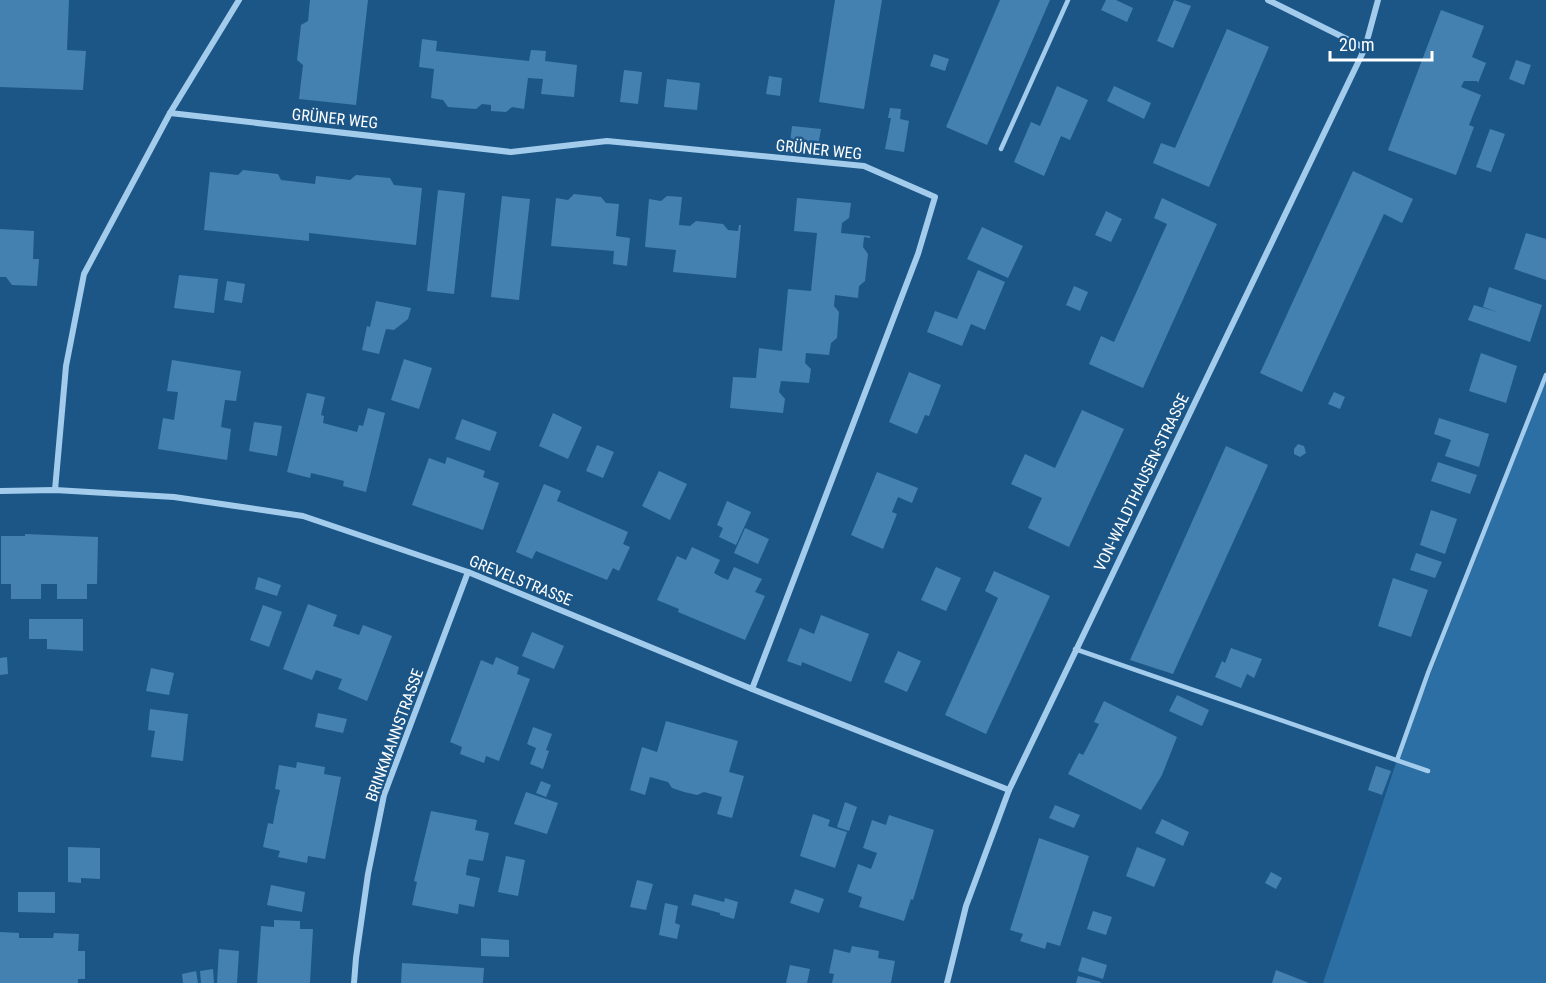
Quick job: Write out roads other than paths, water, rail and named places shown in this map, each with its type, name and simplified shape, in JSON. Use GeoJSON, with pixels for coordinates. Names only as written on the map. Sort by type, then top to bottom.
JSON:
{"type":"FeatureCollection","features":[{"type":"Feature","properties":{"kind":"street"},"geometry":{"type":"LineString","coordinates":[[55,490],[66,366],[84,274],[170,113],[239,0]]}},
{"type":"Feature","properties":{"kind":"street"},"geometry":{"type":"LineString","coordinates":[[1268,0],[1365,48]]}},
{"type":"Feature","properties":{"kind":"street","name":"VON-WALDTHAUSEN-STRASSE"},"geometry":{"type":"LineString","coordinates":[[947,983],[966,906],[1009,790],[1365,48],[1378,0]]}},
{"type":"Feature","properties":{"kind":"street","name":"GRÜNER WEG"},"geometry":{"type":"LineString","coordinates":[[170,113],[511,152],[607,141],[864,166],[935,197],[914,265],[752,690]]}},
{"type":"Feature","properties":{"kind":"street","name":"GREVELSTRASSE"},"geometry":{"type":"LineString","coordinates":[[0,491],[55,490],[174,497],[303,516],[468,572],[752,690],[1009,790]]}},
{"type":"Feature","properties":{"kind":"street","name":"BRINKMANNSTRASSE"},"geometry":{"type":"LineString","coordinates":[[354,983],[368,874],[384,795],[468,572]]}},
{"type":"Feature","properties":{"kind":"lane"},"geometry":{"type":"LineString","coordinates":[[1001,149],[1068,0]]}},
{"type":"Feature","properties":{"kind":"lane"},"geometry":{"type":"LineString","coordinates":[[1397,760],[1428,673],[1546,375]]}},
{"type":"Feature","properties":{"kind":"lane"},"geometry":{"type":"LineString","coordinates":[[1075,650],[1428,771]]}}]}
